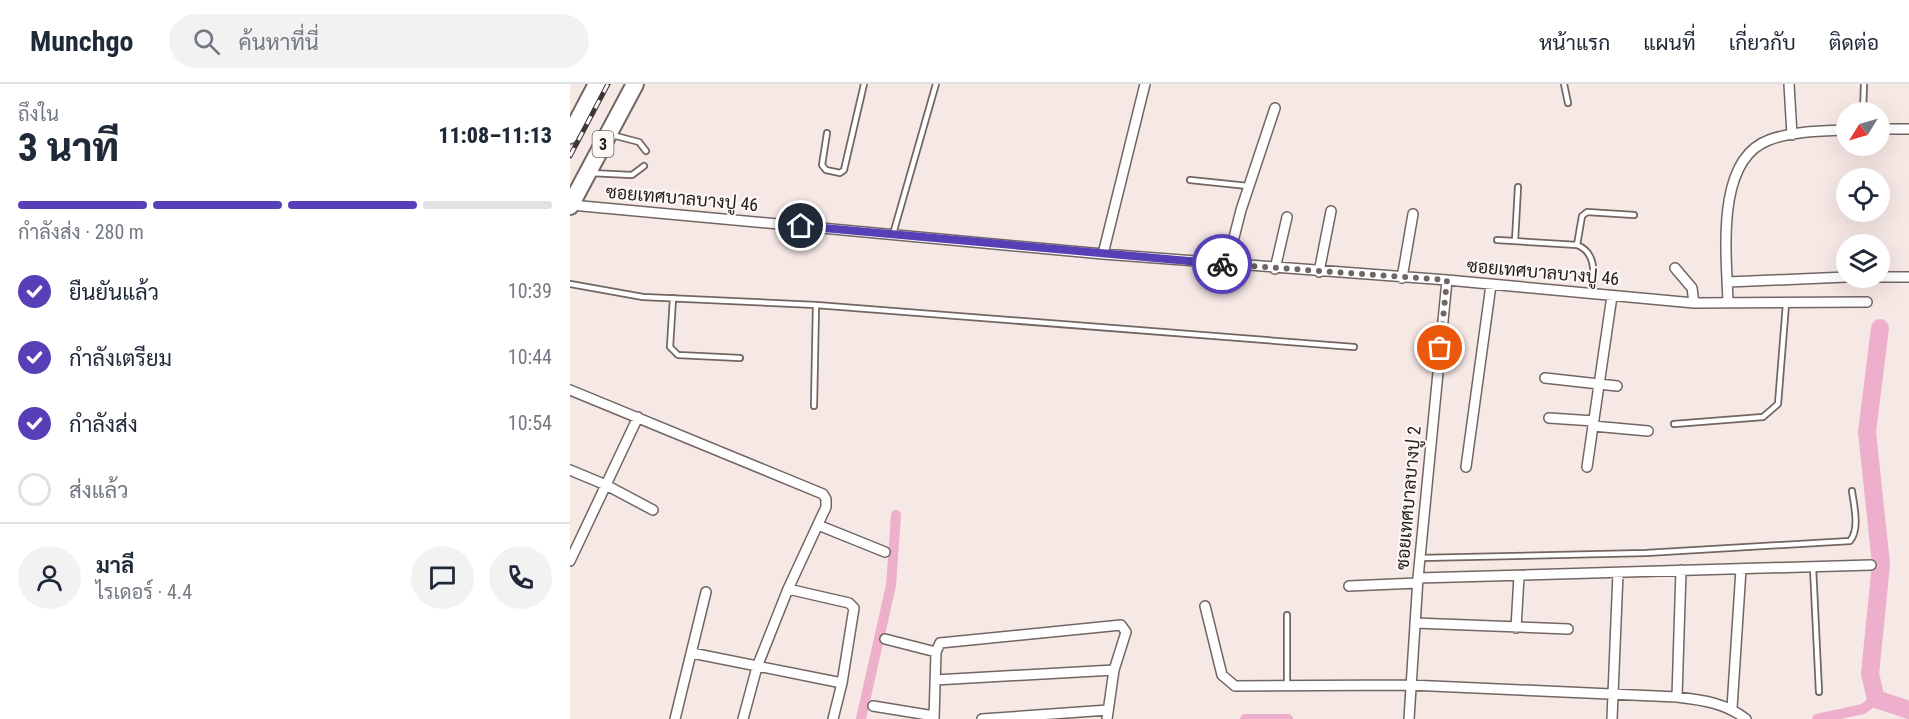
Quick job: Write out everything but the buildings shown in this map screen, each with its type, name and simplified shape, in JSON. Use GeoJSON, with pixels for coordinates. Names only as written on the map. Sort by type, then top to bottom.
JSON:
{"type":"FeatureCollection","features":[{"type":"Feature","properties":{"kind":"highway","name":"3"},"geometry":{"type":"LineString","coordinates":[[570,135],[597,84]]}},
{"type":"Feature","properties":{"kind":"highway","name":"3"},"geometry":{"type":"LineString","coordinates":[[570,205],[636,84]]}},
{"type":"Feature","properties":{"kind":"street"},"geometry":{"type":"LineString","coordinates":[[1103,254],[1145,84]]}},
{"type":"Feature","properties":{"kind":"street"},"geometry":{"type":"LineString","coordinates":[[1789,84],[1792,135]]}},
{"type":"Feature","properties":{"kind":"street"},"geometry":{"type":"LineString","coordinates":[[1227,265],[1248,186],[1275,108]]}},
{"type":"Feature","properties":{"kind":"street"},"geometry":{"type":"LineString","coordinates":[[1890,129],[1909,129]]}},
{"type":"Feature","properties":{"kind":"street"},"geometry":{"type":"LineString","coordinates":[[1728,303],[1727,207],[1734,182],[1751,152],[1769,140],[1792,135],[1836,131]]}},
{"type":"Feature","properties":{"kind":"street","name":"ซอยเทศบาลบางปู 46"},"geometry":{"type":"LineString","coordinates":[[570,205],[1227,265],[1447,280],[1694,303],[1867,302]]}},
{"type":"Feature","properties":{"kind":"street"},"geometry":{"type":"LineString","coordinates":[[1318,272],[1331,211]]}},
{"type":"Feature","properties":{"kind":"street"},"geometry":{"type":"LineString","coordinates":[[1402,278],[1413,214]]}},
{"type":"Feature","properties":{"kind":"street"},"geometry":{"type":"LineString","coordinates":[[1275,269],[1287,217]]}},
{"type":"Feature","properties":{"kind":"street"},"geometry":{"type":"LineString","coordinates":[[1675,268],[1692,288],[1694,303]]}},
{"type":"Feature","properties":{"kind":"street"},"geometry":{"type":"LineString","coordinates":[[1728,282],[1836,277]]}},
{"type":"Feature","properties":{"kind":"street"},"geometry":{"type":"LineString","coordinates":[[1890,277],[1909,277]]}},
{"type":"Feature","properties":{"kind":"street","name":"ซอยเทศบาลบางปู 2"},"geometry":{"type":"LineString","coordinates":[[1408,719],[1417,580],[1447,280]]}},
{"type":"Feature","properties":{"kind":"street"},"geometry":{"type":"LineString","coordinates":[[1466,467],[1491,285]]}},
{"type":"Feature","properties":{"kind":"street"},"geometry":{"type":"LineString","coordinates":[[1587,467],[1612,296]]}},
{"type":"Feature","properties":{"kind":"street"},"geometry":{"type":"LineString","coordinates":[[1545,378],[1599,382],[1617,386]]}},
{"type":"Feature","properties":{"kind":"street"},"geometry":{"type":"LineString","coordinates":[[570,390],[823,494],[827,502],[788,589],[757,667],[743,719]]}},
{"type":"Feature","properties":{"kind":"street"},"geometry":{"type":"LineString","coordinates":[[570,561],[638,417]]}},
{"type":"Feature","properties":{"kind":"street"},"geometry":{"type":"LineString","coordinates":[[1550,418],[1648,431]]}},
{"type":"Feature","properties":{"kind":"street"},"geometry":{"type":"LineString","coordinates":[[570,470],[606,485],[653,510]]}},
{"type":"Feature","properties":{"kind":"street"},"geometry":{"type":"LineString","coordinates":[[818,525],[885,552]]}},
{"type":"Feature","properties":{"kind":"street"},"geometry":{"type":"LineString","coordinates":[[1349,586],[1417,580],[1871,565]]}},
{"type":"Feature","properties":{"kind":"street"},"geometry":{"type":"LineString","coordinates":[[1732,708],[1741,568]]}},
{"type":"Feature","properties":{"kind":"street"},"geometry":{"type":"LineString","coordinates":[[1677,697],[1681,570]]}},
{"type":"Feature","properties":{"kind":"street"},"geometry":{"type":"LineString","coordinates":[[1612,719],[1618,573]]}},
{"type":"Feature","properties":{"kind":"street"},"geometry":{"type":"LineString","coordinates":[[1516,628],[1519,576]]}},
{"type":"Feature","properties":{"kind":"street"},"geometry":{"type":"LineString","coordinates":[[788,589],[849,603],[854,608],[842,683],[833,719]]}},
{"type":"Feature","properties":{"kind":"street"},"geometry":{"type":"LineString","coordinates":[[675,719],[706,592]]}},
{"type":"Feature","properties":{"kind":"street"},"geometry":{"type":"LineString","coordinates":[[1205,606],[1217,657],[1228,682],[1235,686],[1410,685],[1614,697],[1677,697],[1732,708],[1746,719]]}},
{"type":"Feature","properties":{"kind":"street"},"geometry":{"type":"LineString","coordinates":[[1415,623],[1568,629]]}},
{"type":"Feature","properties":{"kind":"street"},"geometry":{"type":"LineString","coordinates":[[873,706],[934,717],[936,652],[938,646],[944,642],[1121,625],[1126,632],[1114,670],[1107,714],[982,719]]}},
{"type":"Feature","properties":{"kind":"street"},"geometry":{"type":"LineString","coordinates":[[885,639],[936,652]]}},
{"type":"Feature","properties":{"kind":"street"},"geometry":{"type":"LineString","coordinates":[[692,653],[842,683]]}},
{"type":"Feature","properties":{"kind":"street"},"geometry":{"type":"LineString","coordinates":[[935,680],[1114,670]]}},
{"type":"Feature","properties":{"kind":"lane"},"geometry":{"type":"LineString","coordinates":[[827,133],[822,165],[826,170],[840,173],[844,170],[864,84]]}},
{"type":"Feature","properties":{"kind":"lane"},"geometry":{"type":"LineString","coordinates":[[893,234],[936,84]]}},
{"type":"Feature","properties":{"kind":"lane"},"geometry":{"type":"LineString","coordinates":[[1564,84],[1568,103]]}},
{"type":"Feature","properties":{"kind":"lane"},"geometry":{"type":"LineString","coordinates":[[1863,102],[1864,84]]}},
{"type":"Feature","properties":{"kind":"lane"},"geometry":{"type":"LineString","coordinates":[[608,135],[639,142],[646,151]]}},
{"type":"Feature","properties":{"kind":"lane"},"geometry":{"type":"LineString","coordinates":[[588,173],[633,175],[644,166]]}},
{"type":"Feature","properties":{"kind":"lane"},"geometry":{"type":"LineString","coordinates":[[1190,180],[1248,186]]}},
{"type":"Feature","properties":{"kind":"lane"},"geometry":{"type":"LineString","coordinates":[[1515,241],[1518,187]]}},
{"type":"Feature","properties":{"kind":"lane"},"geometry":{"type":"LineString","coordinates":[[1577,245],[1582,216],[1587,212],[1634,215]]}},
{"type":"Feature","properties":{"kind":"lane"},"geometry":{"type":"LineString","coordinates":[[1497,240],[1577,245],[1584,248],[1594,266],[1593,295]]}},
{"type":"Feature","properties":{"kind":"lane"},"geometry":{"type":"LineString","coordinates":[[570,284],[630,296],[816,305],[1354,347]]}},
{"type":"Feature","properties":{"kind":"lane"},"geometry":{"type":"LineString","coordinates":[[673,298],[670,346],[673,352],[678,355],[740,358]]}},
{"type":"Feature","properties":{"kind":"lane"},"geometry":{"type":"LineString","coordinates":[[1674,424],[1763,417],[1771,412],[1778,404],[1786,304]]}},
{"type":"Feature","properties":{"kind":"lane"},"geometry":{"type":"LineString","coordinates":[[814,406],[816,305]]}},
{"type":"Feature","properties":{"kind":"lane"},"geometry":{"type":"LineString","coordinates":[[1419,558],[1647,553],[1850,541],[1855,536],[1852,491]]}},
{"type":"Feature","properties":{"kind":"lane"},"geometry":{"type":"LineString","coordinates":[[1814,567],[1819,692]]}},
{"type":"Feature","properties":{"kind":"lane"},"geometry":{"type":"LineString","coordinates":[[1287,615],[1287,686]]}},
{"type":"Feature","properties":{"kind":"waterway"},"geometry":{"type":"LineString","coordinates":[[1880,328],[1867,432],[1881,564],[1870,674],[1876,699],[1909,710]]}},
{"type":"Feature","properties":{"kind":"waterway"},"geometry":{"type":"LineString","coordinates":[[861,719],[891,585],[896,515]]}},
{"type":"Feature","properties":{"kind":"waterway"},"geometry":{"type":"LineString","coordinates":[[1817,719],[1863,709],[1876,699]]}},
{"type":"Feature","properties":{"kind":"waterway"},"geometry":{"type":"LineString","coordinates":[[1245,719],[1288,719]]}},
{"type":"Feature","properties":{"kind":"railway"},"geometry":{"type":"LineString","coordinates":[[570,156],[608,84]]}},
{"type":"Feature","properties":{"kind":"way so far"},"geometry":{"type":"LineString","coordinates":[[1222,264],[1447,280],[1440,348]]}},
{"type":"Feature","properties":{"kind":"route"},"geometry":{"type":"LineString","coordinates":[[801,226],[1222,264]]}}]}
